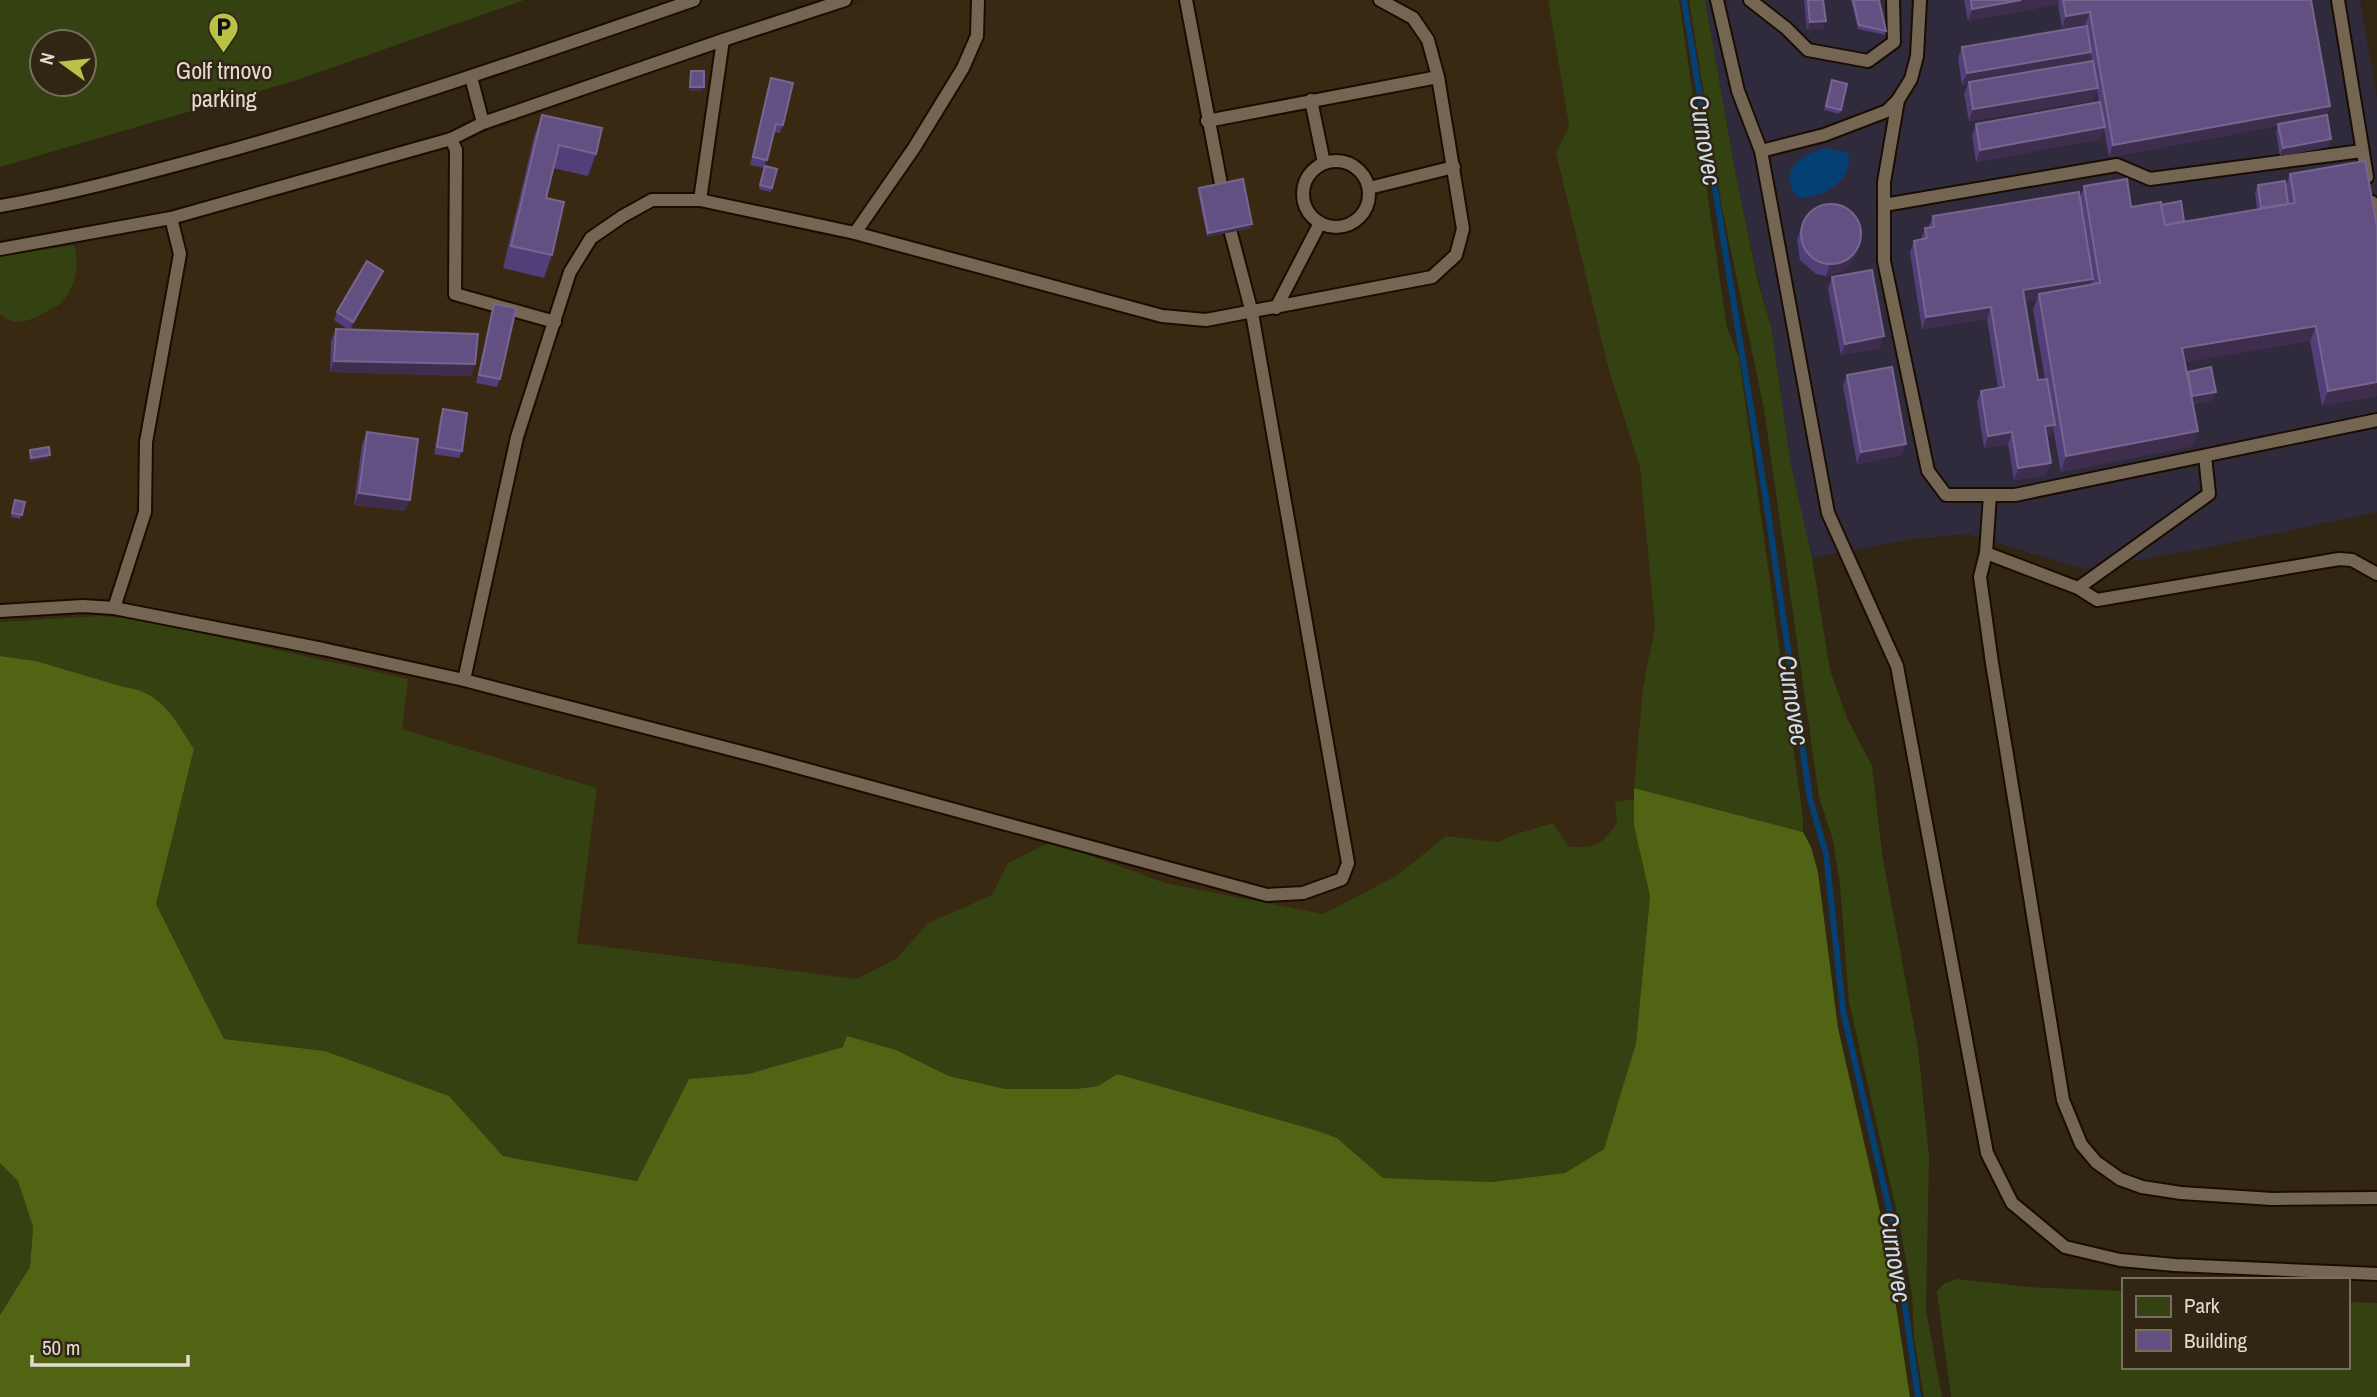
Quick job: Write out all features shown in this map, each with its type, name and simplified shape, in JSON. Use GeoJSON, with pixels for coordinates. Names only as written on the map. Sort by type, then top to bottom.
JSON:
{"type":"FeatureCollection","features":[{"type":"Feature","properties":{"kind":"lane"},"geometry":{"type":"LineString","coordinates":[[0,206],[173,166],[331,122],[471,78],[694,0]]}},
{"type":"Feature","properties":{"kind":"lane"},"geometry":{"type":"LineString","coordinates":[[0,249],[171,218],[451,139],[483,123],[845,0]]}},
{"type":"Feature","properties":{"kind":"lane"},"geometry":{"type":"LineString","coordinates":[[855,233],[915,148],[963,68],[977,36],[978,0]]}},
{"type":"Feature","properties":{"kind":"lane"},"geometry":{"type":"LineString","coordinates":[[0,611],[114,608],[464,680],[751,754],[1267,895],[1303,893],[1342,879],[1348,863],[1252,313],[1230,232],[1186,0]]}},
{"type":"Feature","properties":{"kind":"lane"},"geometry":{"type":"LineString","coordinates":[[464,680],[517,437],[570,272],[591,239],[652,200],[701,200],[855,233],[1162,316],[1206,320],[1432,277],[1455,256],[1463,229],[1438,77],[1428,40],[1413,18],[1380,0]]}},
{"type":"Feature","properties":{"kind":"lane"},"geometry":{"type":"LineString","coordinates":[[1717,0],[1738,92],[1761,151],[1828,513],[1897,666],[1987,1153],[2012,1203],[2065,1247],[2120,1260],[2377,1274]]}},
{"type":"Feature","properties":{"kind":"lane"},"geometry":{"type":"LineString","coordinates":[[1751,0],[1808,50],[1868,61],[1894,42],[1893,0]]}},
{"type":"Feature","properties":{"kind":"lane"},"geometry":{"type":"LineString","coordinates":[[1761,151],[1824,135],[1887,111],[1898,100],[1911,79],[1917,56],[1920,0]]}},
{"type":"Feature","properties":{"kind":"lane"},"geometry":{"type":"LineString","coordinates":[[2338,0],[2377,226]]}},
{"type":"Feature","properties":{"kind":"lane"},"geometry":{"type":"LineString","coordinates":[[701,200],[723,40]]}},
{"type":"Feature","properties":{"kind":"lane"},"geometry":{"type":"LineString","coordinates":[[1207,121],[1438,77]]}},
{"type":"Feature","properties":{"kind":"lane"},"geometry":{"type":"LineString","coordinates":[[471,78],[483,123]]}},
{"type":"Feature","properties":{"kind":"lane"},"geometry":{"type":"LineString","coordinates":[[1311,100],[1324,163]]}},
{"type":"Feature","properties":{"kind":"lane"},"geometry":{"type":"LineString","coordinates":[[1898,100],[1884,182],[1884,261],[1928,471],[1946,495],[2015,495],[2377,420]]}},
{"type":"Feature","properties":{"kind":"lane"},"geometry":{"type":"LineString","coordinates":[[451,139],[456,150],[454,294],[555,321]]}},
{"type":"Feature","properties":{"kind":"lane"},"geometry":{"type":"LineString","coordinates":[[1884,205],[2117,165],[2150,179],[2362,151]]}},
{"type":"Feature","properties":{"kind":"lane"},"geometry":{"type":"LineString","coordinates":[[1334,161],[1352,165],[1366,179],[1369,188],[1366,209],[1359,218],[1341,227],[1320,223],[1312,217],[1303,197],[1308,177],[1324,163],[1334,161]]}},
{"type":"Feature","properties":{"kind":"lane"},"geometry":{"type":"LineString","coordinates":[[1369,188],[1454,167]]}},
{"type":"Feature","properties":{"kind":"lane"},"geometry":{"type":"LineString","coordinates":[[114,608],[145,512],[146,442],[180,254],[171,218]]}},
{"type":"Feature","properties":{"kind":"lane"},"geometry":{"type":"LineString","coordinates":[[1276,308],[1320,223]]}},
{"type":"Feature","properties":{"kind":"lane"},"geometry":{"type":"LineString","coordinates":[[2078,588],[2209,494],[2204,456]]}},
{"type":"Feature","properties":{"kind":"lane"},"geometry":{"type":"LineString","coordinates":[[1990,495],[1986,553],[1980,578],[2063,1100],[2081,1144],[2096,1162],[2120,1179],[2142,1187],[2181,1193],[2272,1199],[2377,1198]]}},
{"type":"Feature","properties":{"kind":"lane"},"geometry":{"type":"LineString","coordinates":[[1986,553],[2078,588],[2097,600],[2339,559],[2352,560],[2377,574]]}},
{"type":"Feature","properties":{"kind":"shaded area"},"geometry":{"type":"Polygon","coordinates":[[[868,0],[1548,0],[1569,126],[1556,153],[1608,367],[1640,468],[1655,627],[1643,687],[1634,799],[1615,802],[1617,823],[1604,842],[1587,848],[1513,835],[1498,842],[1446,836],[1396,876],[1323,914],[1165,883],[1051,841],[1008,863],[992,895],[928,923],[897,958],[856,979],[577,943],[597,788],[402,729],[324,660],[139,619],[99,616],[0,622],[0,314],[3,317],[62,303],[74,280],[78,256],[74,245],[170,227],[431,152],[720,48],[868,0]]]}},
{"type":"Feature","properties":{"kind":"shaded area"},"geometry":{"type":"Polygon","coordinates":[[[1705,0],[2360,0],[2377,99],[2377,512],[2196,550],[2084,569],[1968,534],[1911,539],[1812,558],[1790,460],[1771,326],[1736,176],[1705,0]]]}},
{"type":"Feature","properties":{"kind":"green space"},"geometry":{"type":"Polygon","coordinates":[[[0,0],[524,0],[297,80],[0,167],[0,0]]]}},
{"type":"Feature","properties":{"kind":"green space"},"geometry":{"type":"Polygon","coordinates":[[[1548,0],[1679,0],[1727,328],[1739,358],[1803,832],[1634,788],[1643,687],[1655,627],[1640,468],[1608,367],[1556,153],[1569,126],[1548,0]]]}},
{"type":"Feature","properties":{"kind":"green space"},"geometry":{"type":"Polygon","coordinates":[[[1689,0],[1705,0],[1736,176],[1758,282],[1771,326],[1790,460],[1812,558],[1830,670],[1847,718],[1872,766],[1882,853],[1918,1048],[1929,1156],[1926,1310],[1942,1397],[1924,1397],[1914,1338],[1912,1294],[1899,1222],[1849,1002],[1840,885],[1833,840],[1819,797],[1764,409],[1722,208],[1689,0]]]}},
{"type":"Feature","properties":{"kind":"green space"},"geometry":{"type":"Polygon","coordinates":[[[74,245],[76,274],[62,302],[37,317],[24,321],[12,321],[0,314],[0,256],[74,245]]]}},
{"type":"Feature","properties":{"kind":"green space"},"geometry":{"type":"Polygon","coordinates":[[[99,616],[139,619],[408,679],[402,729],[597,788],[577,943],[856,979],[897,958],[928,923],[992,895],[1008,863],[1052,841],[1165,883],[1323,914],[1396,876],[1446,836],[1498,842],[1553,823],[1568,846],[1592,846],[1602,841],[1617,823],[1615,802],[1634,799],[1634,826],[1650,896],[1636,1043],[1604,1149],[1565,1173],[1492,1182],[1383,1178],[1337,1138],[1117,1074],[1098,1086],[1076,1089],[1005,1089],[949,1076],[896,1050],[843,1047],[748,1074],[689,1080],[637,1181],[503,1156],[449,1096],[325,1051],[224,1039],[156,904],[194,749],[166,709],[149,695],[36,661],[0,656],[0,622],[99,616]]]}},
{"type":"Feature","properties":{"kind":"green space"},"geometry":{"type":"Polygon","coordinates":[[[0,656],[36,661],[149,695],[166,709],[194,749],[156,904],[224,1039],[325,1051],[449,1096],[503,1156],[637,1181],[689,1079],[748,1074],[843,1047],[847,1036],[896,1050],[949,1076],[1005,1089],[1076,1089],[1098,1086],[1117,1074],[1337,1138],[1383,1178],[1492,1182],[1565,1173],[1604,1149],[1636,1043],[1650,896],[1634,826],[1634,788],[1803,832],[1811,847],[1818,872],[1838,1028],[1885,1234],[1910,1397],[0,1397],[0,1315],[30,1267],[33,1227],[18,1181],[0,1163],[0,656]]]}},
{"type":"Feature","properties":{"kind":"green space"},"geometry":{"type":"Polygon","coordinates":[[[0,1163],[18,1181],[33,1227],[30,1267],[0,1315],[0,1163]]]}},
{"type":"Feature","properties":{"kind":"green space"},"geometry":{"type":"Polygon","coordinates":[[[1957,1279],[2029,1287],[2122,1291],[2122,1369],[2349,1369],[2349,1302],[2377,1303],[2377,1397],[1951,1397],[1937,1291],[1945,1283],[1957,1279]]]}},
{"type":"Feature","properties":{"kind":"water"},"geometry":{"type":"Polygon","coordinates":[[[1825,148],[1848,153],[1847,171],[1835,186],[1826,191],[1798,197],[1790,179],[1794,165],[1825,148]]]}},
{"type":"Feature","properties":{"kind":"building"},"geometry":{"type":"Polygon","coordinates":[[[1808,0],[1823,0],[1826,21],[1810,22],[1808,0]]]}},
{"type":"Feature","properties":{"kind":"building"},"geometry":{"type":"Polygon","coordinates":[[[1853,0],[1879,0],[1886,31],[1859,25],[1853,0]]]}},
{"type":"Feature","properties":{"kind":"building"},"geometry":{"type":"Polygon","coordinates":[[[1971,0],[2021,0],[1972,9],[1971,0]]]}},
{"type":"Feature","properties":{"kind":"building"},"geometry":{"type":"Polygon","coordinates":[[[2063,0],[2311,0],[2330,106],[2113,145],[2090,12],[2066,16],[2063,0]]]}},
{"type":"Feature","properties":{"kind":"building"},"geometry":{"type":"Polygon","coordinates":[[[2087,26],[2091,52],[1967,73],[1962,47],[2087,26]]]}},
{"type":"Feature","properties":{"kind":"building"},"geometry":{"type":"Polygon","coordinates":[[[2093,61],[2098,88],[1973,109],[1969,82],[2093,61]]]}},
{"type":"Feature","properties":{"kind":"building"},"geometry":{"type":"Polygon","coordinates":[[[691,71],[704,71],[704,87],[690,87],[691,71]]]}},
{"type":"Feature","properties":{"kind":"building"},"geometry":{"type":"Polygon","coordinates":[[[771,78],[793,83],[783,125],[776,124],[767,160],[753,157],[771,78]]]}},
{"type":"Feature","properties":{"kind":"building"},"geometry":{"type":"Polygon","coordinates":[[[1832,80],[1847,84],[1841,110],[1826,106],[1832,80]]]}},
{"type":"Feature","properties":{"kind":"building"},"geometry":{"type":"Polygon","coordinates":[[[2100,102],[2105,127],[1980,150],[1976,124],[2100,102]]]}},
{"type":"Feature","properties":{"kind":"building"},"geometry":{"type":"Polygon","coordinates":[[[542,115],[602,128],[596,154],[559,145],[546,198],[564,202],[552,255],[511,246],[542,115]]]}},
{"type":"Feature","properties":{"kind":"building"},"geometry":{"type":"Polygon","coordinates":[[[2327,115],[2331,139],[2283,148],[2278,124],[2327,115]]]}},
{"type":"Feature","properties":{"kind":"building"},"geometry":{"type":"Polygon","coordinates":[[[2365,161],[2377,226],[2377,382],[2328,391],[2316,326],[2182,348],[2198,431],[2066,456],[2039,294],[2100,283],[2084,186],[2127,179],[2131,207],[2161,202],[2165,225],[2295,203],[2290,174],[2365,161]]]}},
{"type":"Feature","properties":{"kind":"building"},"geometry":{"type":"Polygon","coordinates":[[[765,166],[777,169],[772,188],[760,185],[765,166]]]}},
{"type":"Feature","properties":{"kind":"building"},"geometry":{"type":"Polygon","coordinates":[[[1243,179],[1252,224],[1208,233],[1199,188],[1243,179]]]}},
{"type":"Feature","properties":{"kind":"building"},"geometry":{"type":"Polygon","coordinates":[[[2285,181],[2288,204],[2261,208],[2258,185],[2285,181]]]}},
{"type":"Feature","properties":{"kind":"building"},"geometry":{"type":"Polygon","coordinates":[[[2079,192],[2093,279],[2023,290],[2038,380],[2047,379],[2055,425],[2045,426],[2051,463],[2018,468],[2012,432],[1988,436],[1981,391],[2004,387],[1991,307],[1926,317],[1914,241],[1927,238],[1925,228],[1934,227],[1933,216],[2079,192]]]}},
{"type":"Feature","properties":{"kind":"building"},"geometry":{"type":"Polygon","coordinates":[[[2181,201],[2184,221],[2165,225],[2161,205],[2181,201]]]}},
{"type":"Feature","properties":{"kind":"building"},"geometry":{"type":"Polygon","coordinates":[[[1831,204],[1852,213],[1861,234],[1852,255],[1831,264],[1810,255],[1801,234],[1810,213],[1831,204]]]}},
{"type":"Feature","properties":{"kind":"building"},"geometry":{"type":"Polygon","coordinates":[[[367,261],[383,271],[353,322],[337,312],[367,261]]]}},
{"type":"Feature","properties":{"kind":"building"},"geometry":{"type":"Polygon","coordinates":[[[1872,270],[1884,336],[1845,344],[1832,277],[1872,270]]]}},
{"type":"Feature","properties":{"kind":"building"},"geometry":{"type":"Polygon","coordinates":[[[494,304],[516,308],[500,379],[479,375],[494,304]]]}},
{"type":"Feature","properties":{"kind":"building"},"geometry":{"type":"Polygon","coordinates":[[[336,329],[478,334],[475,364],[334,361],[336,329]]]}},
{"type":"Feature","properties":{"kind":"building"},"geometry":{"type":"Polygon","coordinates":[[[1892,367],[1906,444],[1861,452],[1847,375],[1892,367]]]}},
{"type":"Feature","properties":{"kind":"building"},"geometry":{"type":"Polygon","coordinates":[[[2211,367],[2216,392],[2192,396],[2188,372],[2211,367]]]}},
{"type":"Feature","properties":{"kind":"building"},"geometry":{"type":"Polygon","coordinates":[[[443,409],[467,413],[462,451],[437,447],[443,409]]]}},
{"type":"Feature","properties":{"kind":"building"},"geometry":{"type":"Polygon","coordinates":[[[367,432],[418,439],[410,500],[359,493],[367,432]]]}},
{"type":"Feature","properties":{"kind":"building"},"geometry":{"type":"Polygon","coordinates":[[[49,447],[50,455],[31,458],[30,450],[49,447]]]}},
{"type":"Feature","properties":{"kind":"building"},"geometry":{"type":"Polygon","coordinates":[[[15,500],[25,502],[22,515],[12,513],[15,500]]]}},
{"type":"Feature","properties":{"kind":"waterway","name":"Curnovec"},"geometry":{"type":"LineString","coordinates":[[1684,0],[1766,500],[1810,799],[1826,854],[1843,1011],[1894,1230],[1918,1397]]}},
{"type":"Feature","properties":{"kind":"place","name":"Golf trnovo parking"},"geometry":{"type":"Point","coordinates":[224,55]}}]}
